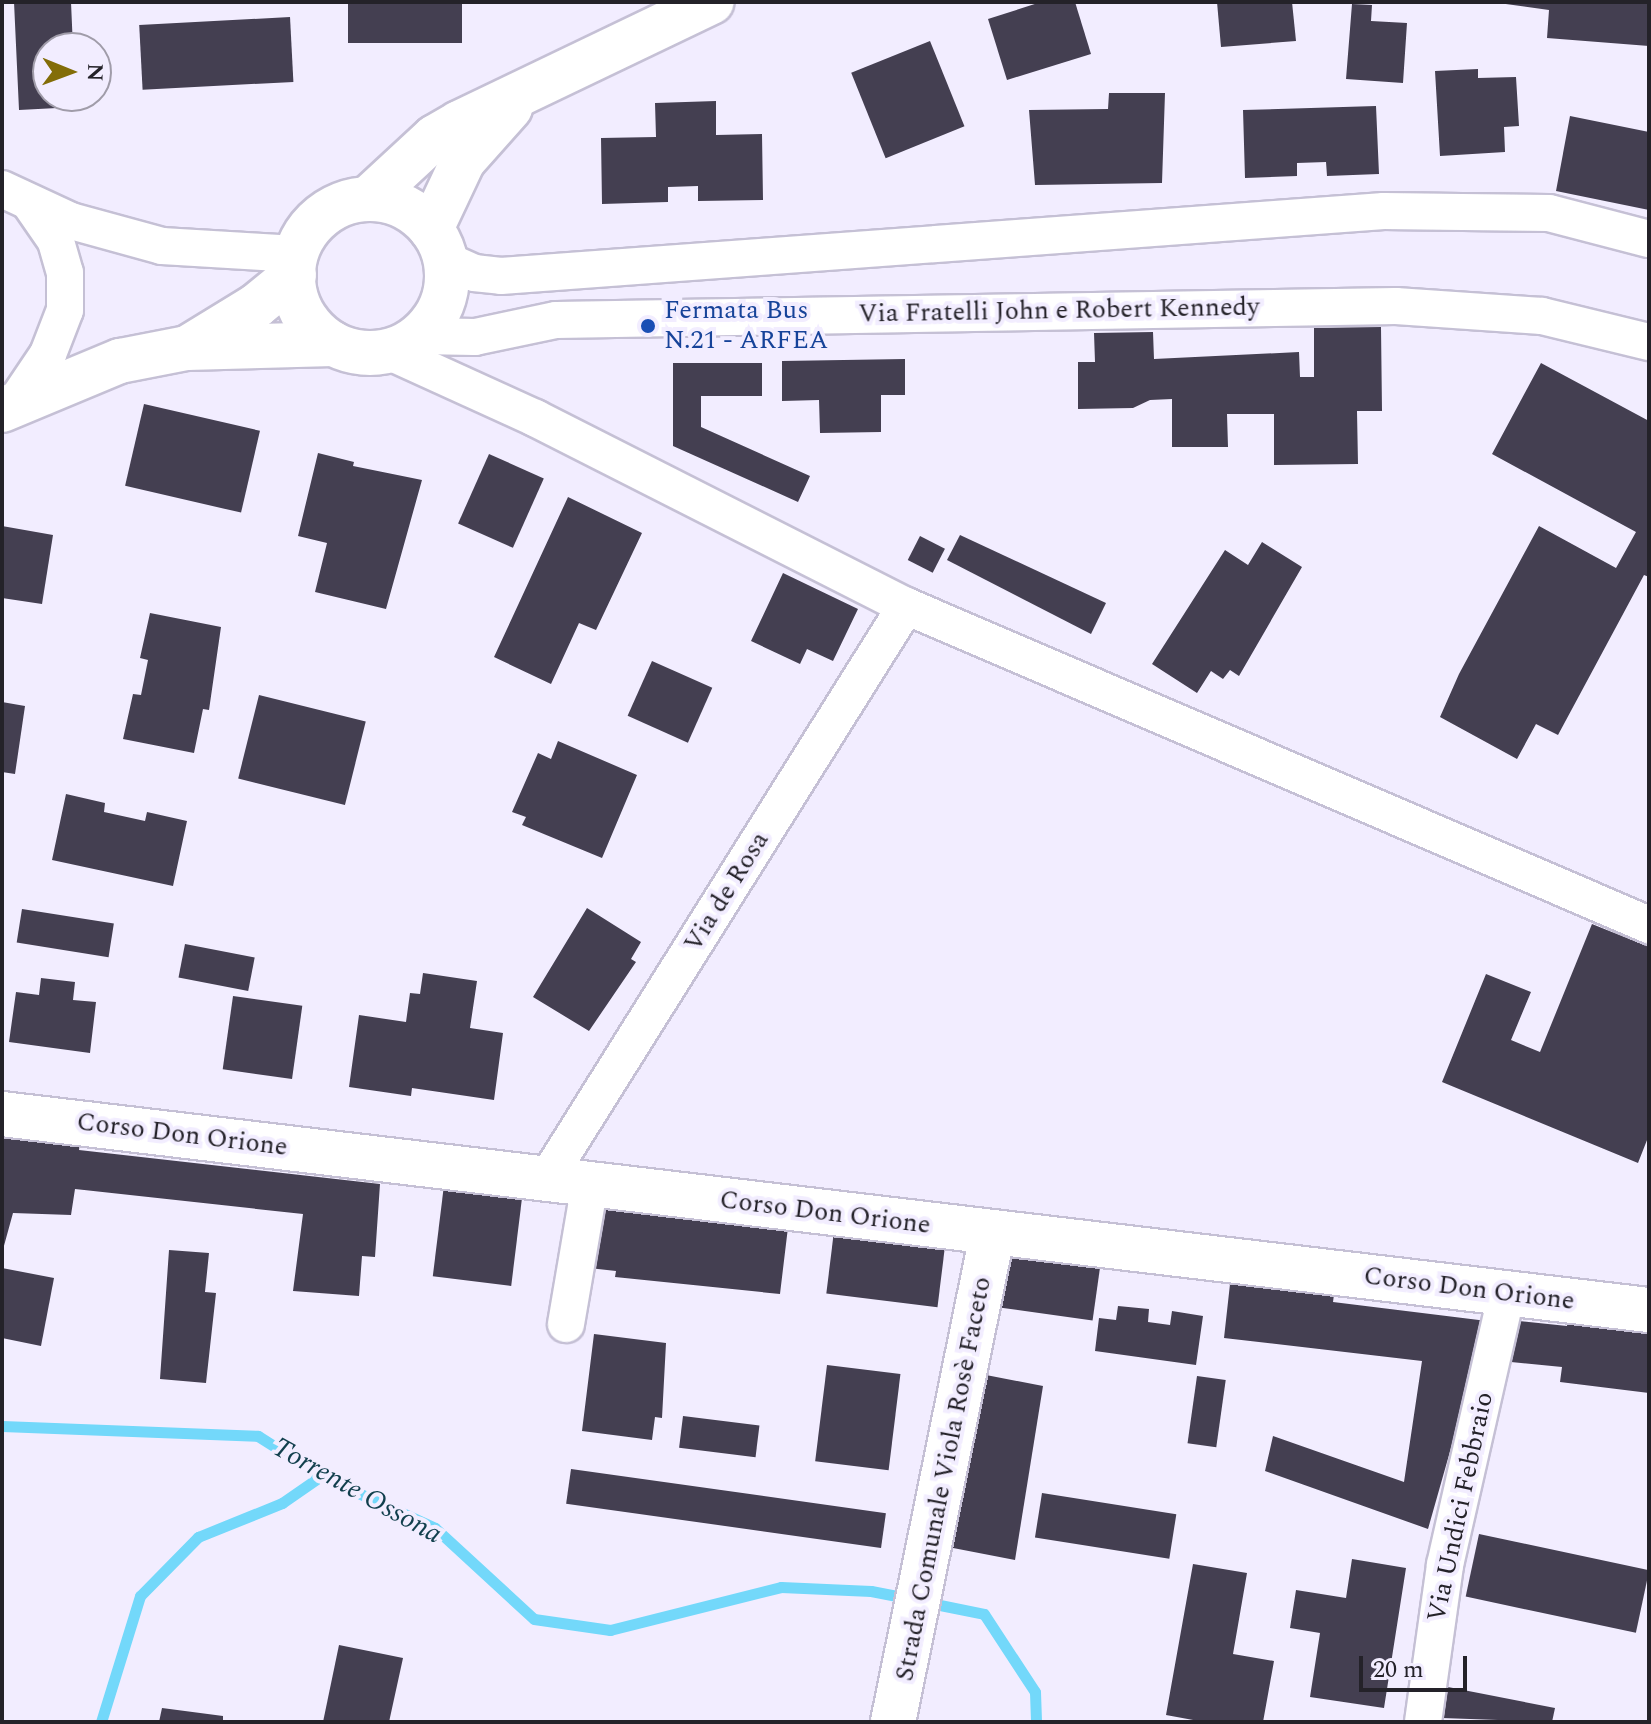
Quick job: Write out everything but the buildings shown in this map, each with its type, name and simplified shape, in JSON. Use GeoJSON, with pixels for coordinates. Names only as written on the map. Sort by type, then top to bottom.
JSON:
{"type":"FeatureCollection","features":[{"type":"Feature","properties":{"kind":"street"},"geometry":{"type":"LineString","coordinates":[[187,348],[244,315],[295,265],[324,215],[368,199],[435,137],[520,98],[651,15],[711,2]]}},
{"type":"Feature","properties":{"kind":"street"},"geometry":{"type":"LineString","coordinates":[[403,344],[443,302],[438,244],[463,161],[520,98]]}},
{"type":"Feature","properties":{"kind":"street"},"geometry":{"type":"LineString","coordinates":[[15,195],[71,221],[162,246],[295,265]]}},
{"type":"Feature","properties":{"kind":"street"},"geometry":{"type":"LineString","coordinates":[[9,406],[48,354],[65,310],[65,273],[56,241],[15,195]]}},
{"type":"Feature","properties":{"kind":"street"},"geometry":{"type":"LineString","coordinates":[[368,199],[392,202],[474,273],[501,276],[1384,211],[1549,213],[1649,239]]}},
{"type":"Feature","properties":{"kind":"street"},"geometry":{"type":"LineString","coordinates":[[295,265],[299,305],[313,328],[333,344],[351,351],[403,344],[505,404],[906,606],[1524,875],[1649,925]]}},
{"type":"Feature","properties":{"kind":"street","name":"Via Fratelli John e Robert Kennedy"},"geometry":{"type":"LineString","coordinates":[[403,344],[475,337],[556,320],[1396,306],[1542,316],[1649,342]]}},
{"type":"Feature","properties":{"kind":"street"},"geometry":{"type":"LineString","coordinates":[[475,337],[470,366],[505,404]]}},
{"type":"Feature","properties":{"kind":"street"},"geometry":{"type":"LineString","coordinates":[[9,406],[120,361],[187,348],[333,344]]}},
{"type":"Feature","properties":{"kind":"street","name":"Via de Rosa"},"geometry":{"type":"LineString","coordinates":[[548,1177],[906,606]]}},
{"type":"Feature","properties":{"kind":"street","name":"Corso Don Orione"},"geometry":{"type":"LineString","coordinates":[[2,1114],[548,1177],[992,1235],[1649,1310]]}},
{"type":"Feature","properties":{"kind":"street"},"geometry":{"type":"LineString","coordinates":[[566,1324],[590,1183]]}},
{"type":"Feature","properties":{"kind":"street","name":"Strada Comunale Viola Rosè Faceto"},"geometry":{"type":"LineString","coordinates":[[895,1713],[992,1235]]}},
{"type":"Feature","properties":{"kind":"street","name":"Via Undici Febbraio"},"geometry":{"type":"LineString","coordinates":[[1423,1722],[1445,1565],[1507,1293]]}},
{"type":"Feature","properties":{"kind":"waterway","name":"Torrente Ossona"},"geometry":{"type":"LineString","coordinates":[[2,1426],[258,1436],[321,1476],[435,1528],[534,1619],[610,1630],[781,1587],[871,1591],[908,1598]]}},
{"type":"Feature","properties":{"kind":"waterway"},"geometry":{"type":"LineString","coordinates":[[101,1722],[140,1596],[198,1537],[282,1503],[321,1476]]}},
{"type":"Feature","properties":{"kind":"waterway","name":"Torrente Ossona"},"geometry":{"type":"LineString","coordinates":[[925,1602],[984,1614],[1035,1692],[1036,1722]]}},
{"type":"Feature","properties":{"kind":"place","name":"Fermata Bus N.21 - ARFEA"},"geometry":{"type":"Point","coordinates":[648,326]}}]}
